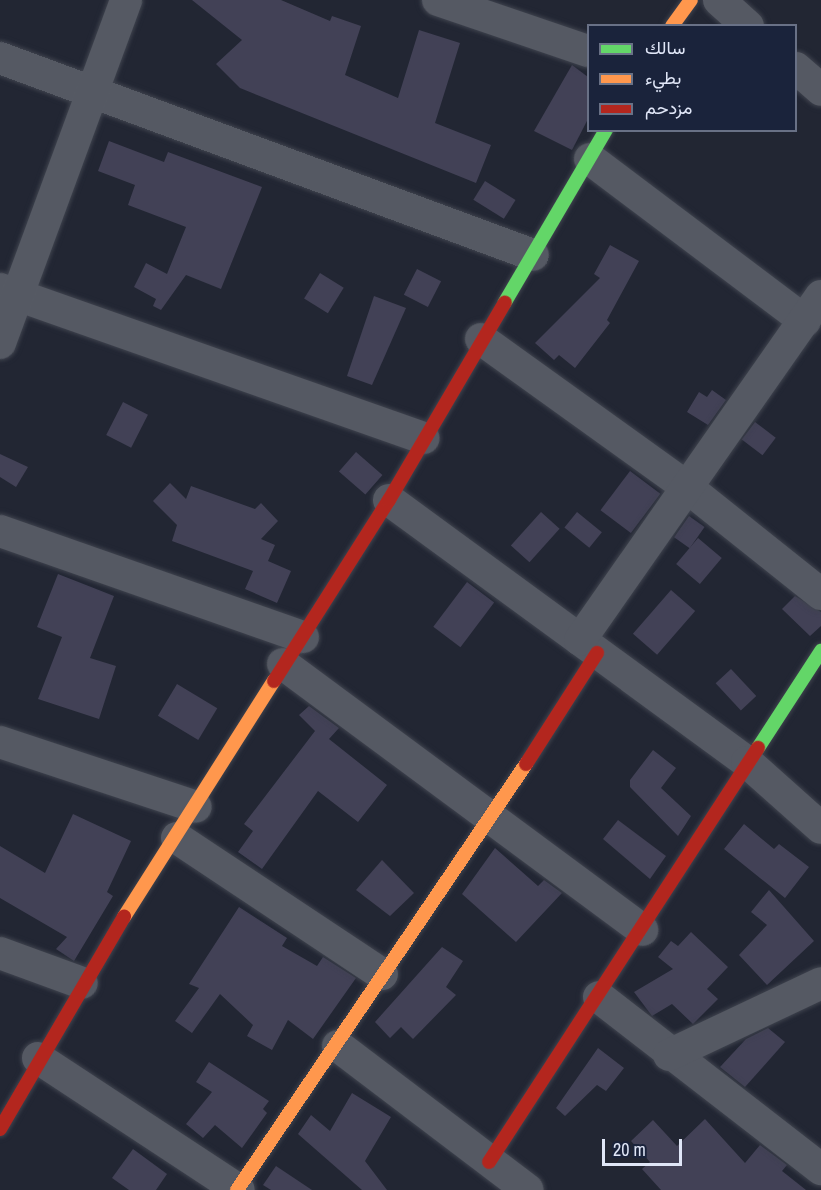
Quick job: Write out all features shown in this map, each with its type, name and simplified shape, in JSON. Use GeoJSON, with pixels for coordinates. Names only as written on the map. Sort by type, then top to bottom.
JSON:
{"type":"FeatureCollection","features":[{"type":"Feature","properties":{"kind":"street"},"geometry":{"type":"LineString","coordinates":[[0,343],[9,292],[92,93],[126,0]]}},
{"type":"Feature","properties":{"kind":"street"},"geometry":{"type":"LineString","coordinates":[[438,0],[507,12],[587,51]]}},
{"type":"Feature","properties":{"kind":"street"},"geometry":{"type":"LineString","coordinates":[[673,24],[691,0]]}},
{"type":"Feature","properties":{"kind":"street"},"geometry":{"type":"LineString","coordinates":[[719,0],[746,24]]}},
{"type":"Feature","properties":{"kind":"street"},"geometry":{"type":"LineString","coordinates":[[0,58],[533,255]]}},
{"type":"Feature","properties":{"kind":"street"},"geometry":{"type":"LineString","coordinates":[[797,70],[821,90]]}},
{"type":"Feature","properties":{"kind":"street"},"geometry":{"type":"LineString","coordinates":[[0,1129],[82,983],[177,838],[283,664],[303,637],[388,500],[605,132]]}},
{"type":"Feature","properties":{"kind":"street"},"geometry":{"type":"LineString","coordinates":[[38,1058],[238,1190],[338,1046],[382,974],[491,819],[589,646],[688,488],[813,308],[590,159]]}},
{"type":"Feature","properties":{"kind":"street"},"geometry":{"type":"LineString","coordinates":[[9,292],[424,438]]}},
{"type":"Feature","properties":{"kind":"street"},"geometry":{"type":"LineString","coordinates":[[481,339],[688,488],[821,594]]}},
{"type":"Feature","properties":{"kind":"street"},"geometry":{"type":"LineString","coordinates":[[388,500],[747,762],[821,828]]}},
{"type":"Feature","properties":{"kind":"street"},"geometry":{"type":"LineString","coordinates":[[0,531],[303,637]]}},
{"type":"Feature","properties":{"kind":"street"},"geometry":{"type":"LineString","coordinates":[[489,1162],[599,997],[747,762],[821,651]]}},
{"type":"Feature","properties":{"kind":"street"},"geometry":{"type":"LineString","coordinates":[[283,664],[642,930]]}},
{"type":"Feature","properties":{"kind":"street"},"geometry":{"type":"LineString","coordinates":[[0,742],[196,807]]}},
{"type":"Feature","properties":{"kind":"street"},"geometry":{"type":"LineString","coordinates":[[177,838],[382,974]]}},
{"type":"Feature","properties":{"kind":"street"},"geometry":{"type":"LineString","coordinates":[[0,953],[82,983]]}},
{"type":"Feature","properties":{"kind":"street"},"geometry":{"type":"LineString","coordinates":[[669,1055],[821,982]]}},
{"type":"Feature","properties":{"kind":"street"},"geometry":{"type":"LineString","coordinates":[[599,997],[669,1055],[821,1169]]}},
{"type":"Feature","properties":{"kind":"street"},"geometry":{"type":"LineString","coordinates":[[338,1046],[528,1190]]}},
{"type":"Feature","properties":{"kind":"building"},"geometry":{"type":"Polygon","coordinates":[[[192,0],[281,0],[330,21],[332,16],[361,26],[345,75],[398,98],[419,30],[460,43],[435,123],[491,145],[476,183],[240,88],[216,64],[242,40],[192,0]]]}},
{"type":"Feature","properties":{"kind":"building"},"geometry":{"type":"Polygon","coordinates":[[[572,65],[587,76],[587,121],[572,150],[534,131],[572,65]]]}},
{"type":"Feature","properties":{"kind":"building"},"geometry":{"type":"Polygon","coordinates":[[[109,141],[164,162],[168,152],[262,187],[221,289],[186,275],[161,310],[153,306],[156,299],[134,287],[146,263],[167,274],[186,227],[128,205],[135,185],[98,171],[109,141]]]}},
{"type":"Feature","properties":{"kind":"building"},"geometry":{"type":"Polygon","coordinates":[[[485,181],[516,200],[504,219],[473,200],[485,181]]]}},
{"type":"Feature","properties":{"kind":"building"},"geometry":{"type":"Polygon","coordinates":[[[610,245],[639,261],[607,320],[610,323],[575,368],[559,355],[554,360],[535,343],[600,278],[594,274],[610,245]]]}},
{"type":"Feature","properties":{"kind":"building"},"geometry":{"type":"Polygon","coordinates":[[[417,269],[441,281],[428,307],[404,295],[417,269]]]}},
{"type":"Feature","properties":{"kind":"building"},"geometry":{"type":"Polygon","coordinates":[[[320,273],[344,288],[328,313],[304,298],[320,273]]]}},
{"type":"Feature","properties":{"kind":"building"},"geometry":{"type":"Polygon","coordinates":[[[374,296],[406,308],[372,385],[347,376],[374,296]]]}},
{"type":"Feature","properties":{"kind":"building"},"geometry":{"type":"Polygon","coordinates":[[[712,390],[726,400],[708,425],[687,412],[699,392],[707,397],[712,390]]]}},
{"type":"Feature","properties":{"kind":"building"},"geometry":{"type":"Polygon","coordinates":[[[123,402],[148,415],[131,448],[106,435],[123,402]]]}},
{"type":"Feature","properties":{"kind":"building"},"geometry":{"type":"Polygon","coordinates":[[[755,422],[776,438],[763,455],[742,440],[755,422]]]}},
{"type":"Feature","properties":{"kind":"building"},"geometry":{"type":"Polygon","coordinates":[[[356,452],[382,475],[365,495],[339,472],[356,452]]]}},
{"type":"Feature","properties":{"kind":"building"},"geometry":{"type":"Polygon","coordinates":[[[0,454],[28,467],[16,487],[0,477],[0,454]]]}},
{"type":"Feature","properties":{"kind":"building"},"geometry":{"type":"Polygon","coordinates":[[[630,471],[660,494],[631,533],[601,510],[630,471]]]}},
{"type":"Feature","properties":{"kind":"building"},"geometry":{"type":"Polygon","coordinates":[[[170,483],[186,499],[191,486],[255,509],[261,503],[278,521],[261,539],[275,545],[268,561],[291,571],[277,603],[245,589],[253,571],[172,541],[177,525],[153,501],[170,483]]]}},
{"type":"Feature","properties":{"kind":"building"},"geometry":{"type":"Polygon","coordinates":[[[541,512],[560,529],[529,562],[511,545],[541,512]]]}},
{"type":"Feature","properties":{"kind":"building"},"geometry":{"type":"Polygon","coordinates":[[[577,512],[602,532],[589,548],[564,528],[577,512]]]}},
{"type":"Feature","properties":{"kind":"building"},"geometry":{"type":"Polygon","coordinates":[[[689,516],[705,527],[690,548],[674,537],[689,516]]]}},
{"type":"Feature","properties":{"kind":"building"},"geometry":{"type":"Polygon","coordinates":[[[698,538],[722,558],[700,584],[676,564],[698,538]]]}},
{"type":"Feature","properties":{"kind":"building"},"geometry":{"type":"Polygon","coordinates":[[[58,574],[114,596],[90,658],[116,666],[99,719],[38,699],[62,637],[37,627],[58,574]]]}},
{"type":"Feature","properties":{"kind":"building"},"geometry":{"type":"Polygon","coordinates":[[[467,582],[494,602],[460,647],[433,627],[467,582]]]}},
{"type":"Feature","properties":{"kind":"building"},"geometry":{"type":"Polygon","coordinates":[[[671,590],[695,611],[657,655],[633,634],[671,590]]]}},
{"type":"Feature","properties":{"kind":"building"},"geometry":{"type":"Polygon","coordinates":[[[795,596],[821,612],[821,626],[810,636],[782,609],[795,596]]]}},
{"type":"Feature","properties":{"kind":"building"},"geometry":{"type":"Polygon","coordinates":[[[731,669],[756,696],[741,710],[716,683],[731,669]]]}},
{"type":"Feature","properties":{"kind":"building"},"geometry":{"type":"Polygon","coordinates":[[[177,684],[217,708],[198,740],[158,716],[177,684]]]}},
{"type":"Feature","properties":{"kind":"building"},"geometry":{"type":"Polygon","coordinates":[[[309,706],[339,728],[329,739],[387,785],[358,822],[318,791],[262,869],[238,852],[253,831],[244,824],[315,731],[299,715],[309,706]]]}},
{"type":"Feature","properties":{"kind":"building"},"geometry":{"type":"Polygon","coordinates":[[[653,750],[676,768],[661,788],[691,816],[678,836],[630,787],[630,780],[653,750]]]}},
{"type":"Feature","properties":{"kind":"building"},"geometry":{"type":"Polygon","coordinates":[[[73,814],[131,841],[107,892],[113,896],[74,961],[56,949],[67,937],[0,898],[0,846],[45,873],[73,814]]]}},
{"type":"Feature","properties":{"kind":"building"},"geometry":{"type":"Polygon","coordinates":[[[618,820],[666,856],[650,879],[603,839],[618,820]]]}},
{"type":"Feature","properties":{"kind":"building"},"geometry":{"type":"Polygon","coordinates":[[[744,824],[774,849],[779,844],[809,867],[785,898],[724,849],[744,824]]]}},
{"type":"Feature","properties":{"kind":"building"},"geometry":{"type":"Polygon","coordinates":[[[495,848],[538,886],[544,880],[562,893],[516,942],[462,894],[495,848]]]}},
{"type":"Feature","properties":{"kind":"building"},"geometry":{"type":"Polygon","coordinates":[[[382,860],[414,893],[390,916],[356,890],[382,860]]]}},
{"type":"Feature","properties":{"kind":"building"},"geometry":{"type":"Polygon","coordinates":[[[769,890],[814,941],[767,985],[739,955],[767,925],[751,912],[769,890]]]}},
{"type":"Feature","properties":{"kind":"building"},"geometry":{"type":"Polygon","coordinates":[[[239,907],[287,938],[282,946],[317,966],[323,957],[356,978],[313,1039],[288,1020],[272,1050],[247,1036],[253,1025],[220,994],[192,1033],[175,1021],[199,988],[189,984],[239,907]]]}},
{"type":"Feature","properties":{"kind":"building"},"geometry":{"type":"Polygon","coordinates":[[[691,932],[728,967],[707,989],[718,999],[693,1024],[672,1004],[652,1016],[634,992],[673,969],[658,957],[671,941],[678,946],[691,932]]]}},
{"type":"Feature","properties":{"kind":"building"},"geometry":{"type":"Polygon","coordinates":[[[442,947],[463,961],[446,987],[456,995],[413,1039],[401,1027],[390,1038],[375,1022],[442,947]]]}},
{"type":"Feature","properties":{"kind":"building"},"geometry":{"type":"Polygon","coordinates":[[[768,1028],[785,1042],[745,1087],[720,1067],[746,1039],[768,1028]]]}},
{"type":"Feature","properties":{"kind":"building"},"geometry":{"type":"Polygon","coordinates":[[[598,1048],[624,1068],[606,1091],[597,1085],[565,1116],[556,1108],[598,1048]]]}},
{"type":"Feature","properties":{"kind":"building"},"geometry":{"type":"Polygon","coordinates":[[[209,1062],[269,1101],[263,1109],[267,1113],[242,1148],[215,1125],[203,1138],[186,1124],[212,1092],[196,1082],[209,1062]]]}},
{"type":"Feature","properties":{"kind":"building"},"geometry":{"type":"Polygon","coordinates":[[[352,1093],[391,1117],[365,1161],[387,1190],[362,1190],[298,1134],[311,1115],[330,1131],[352,1093]]]}},
{"type":"Feature","properties":{"kind":"building"},"geometry":{"type":"Polygon","coordinates":[[[705,1119],[745,1163],[760,1145],[787,1165],[782,1171],[806,1190],[661,1190],[642,1169],[650,1162],[631,1141],[653,1120],[677,1146],[705,1119]]]}},
{"type":"Feature","properties":{"kind":"building"},"geometry":{"type":"Polygon","coordinates":[[[133,1149],[167,1174],[156,1190],[129,1190],[112,1178],[133,1149]]]}},
{"type":"Feature","properties":{"kind":"building"},"geometry":{"type":"Polygon","coordinates":[[[276,1166],[312,1190],[271,1190],[263,1185],[276,1166]]]}},
{"type":"Feature","properties":{"kind":"traffic: fast"},"geometry":{"type":"LineString","coordinates":[[505,302],[605,132]]}},
{"type":"Feature","properties":{"kind":"traffic: fast"},"geometry":{"type":"LineString","coordinates":[[758,748],[821,651]]}},
{"type":"Feature","properties":{"kind":"traffic: slow"},"geometry":{"type":"LineString","coordinates":[[673,24],[691,0]]}},
{"type":"Feature","properties":{"kind":"traffic: slow"},"geometry":{"type":"LineString","coordinates":[[124,917],[274,681]]}},
{"type":"Feature","properties":{"kind":"traffic: slow"},"geometry":{"type":"LineString","coordinates":[[237,1190],[526,764]]}},
{"type":"Feature","properties":{"kind":"traffic: jam"},"geometry":{"type":"LineString","coordinates":[[274,681],[389,500],[505,302]]}},
{"type":"Feature","properties":{"kind":"traffic: jam"},"geometry":{"type":"LineString","coordinates":[[526,764],[597,653]]}},
{"type":"Feature","properties":{"kind":"traffic: jam"},"geometry":{"type":"LineString","coordinates":[[489,1162],[758,748]]}},
{"type":"Feature","properties":{"kind":"traffic: jam"},"geometry":{"type":"LineString","coordinates":[[0,1129],[124,917]]}}]}
